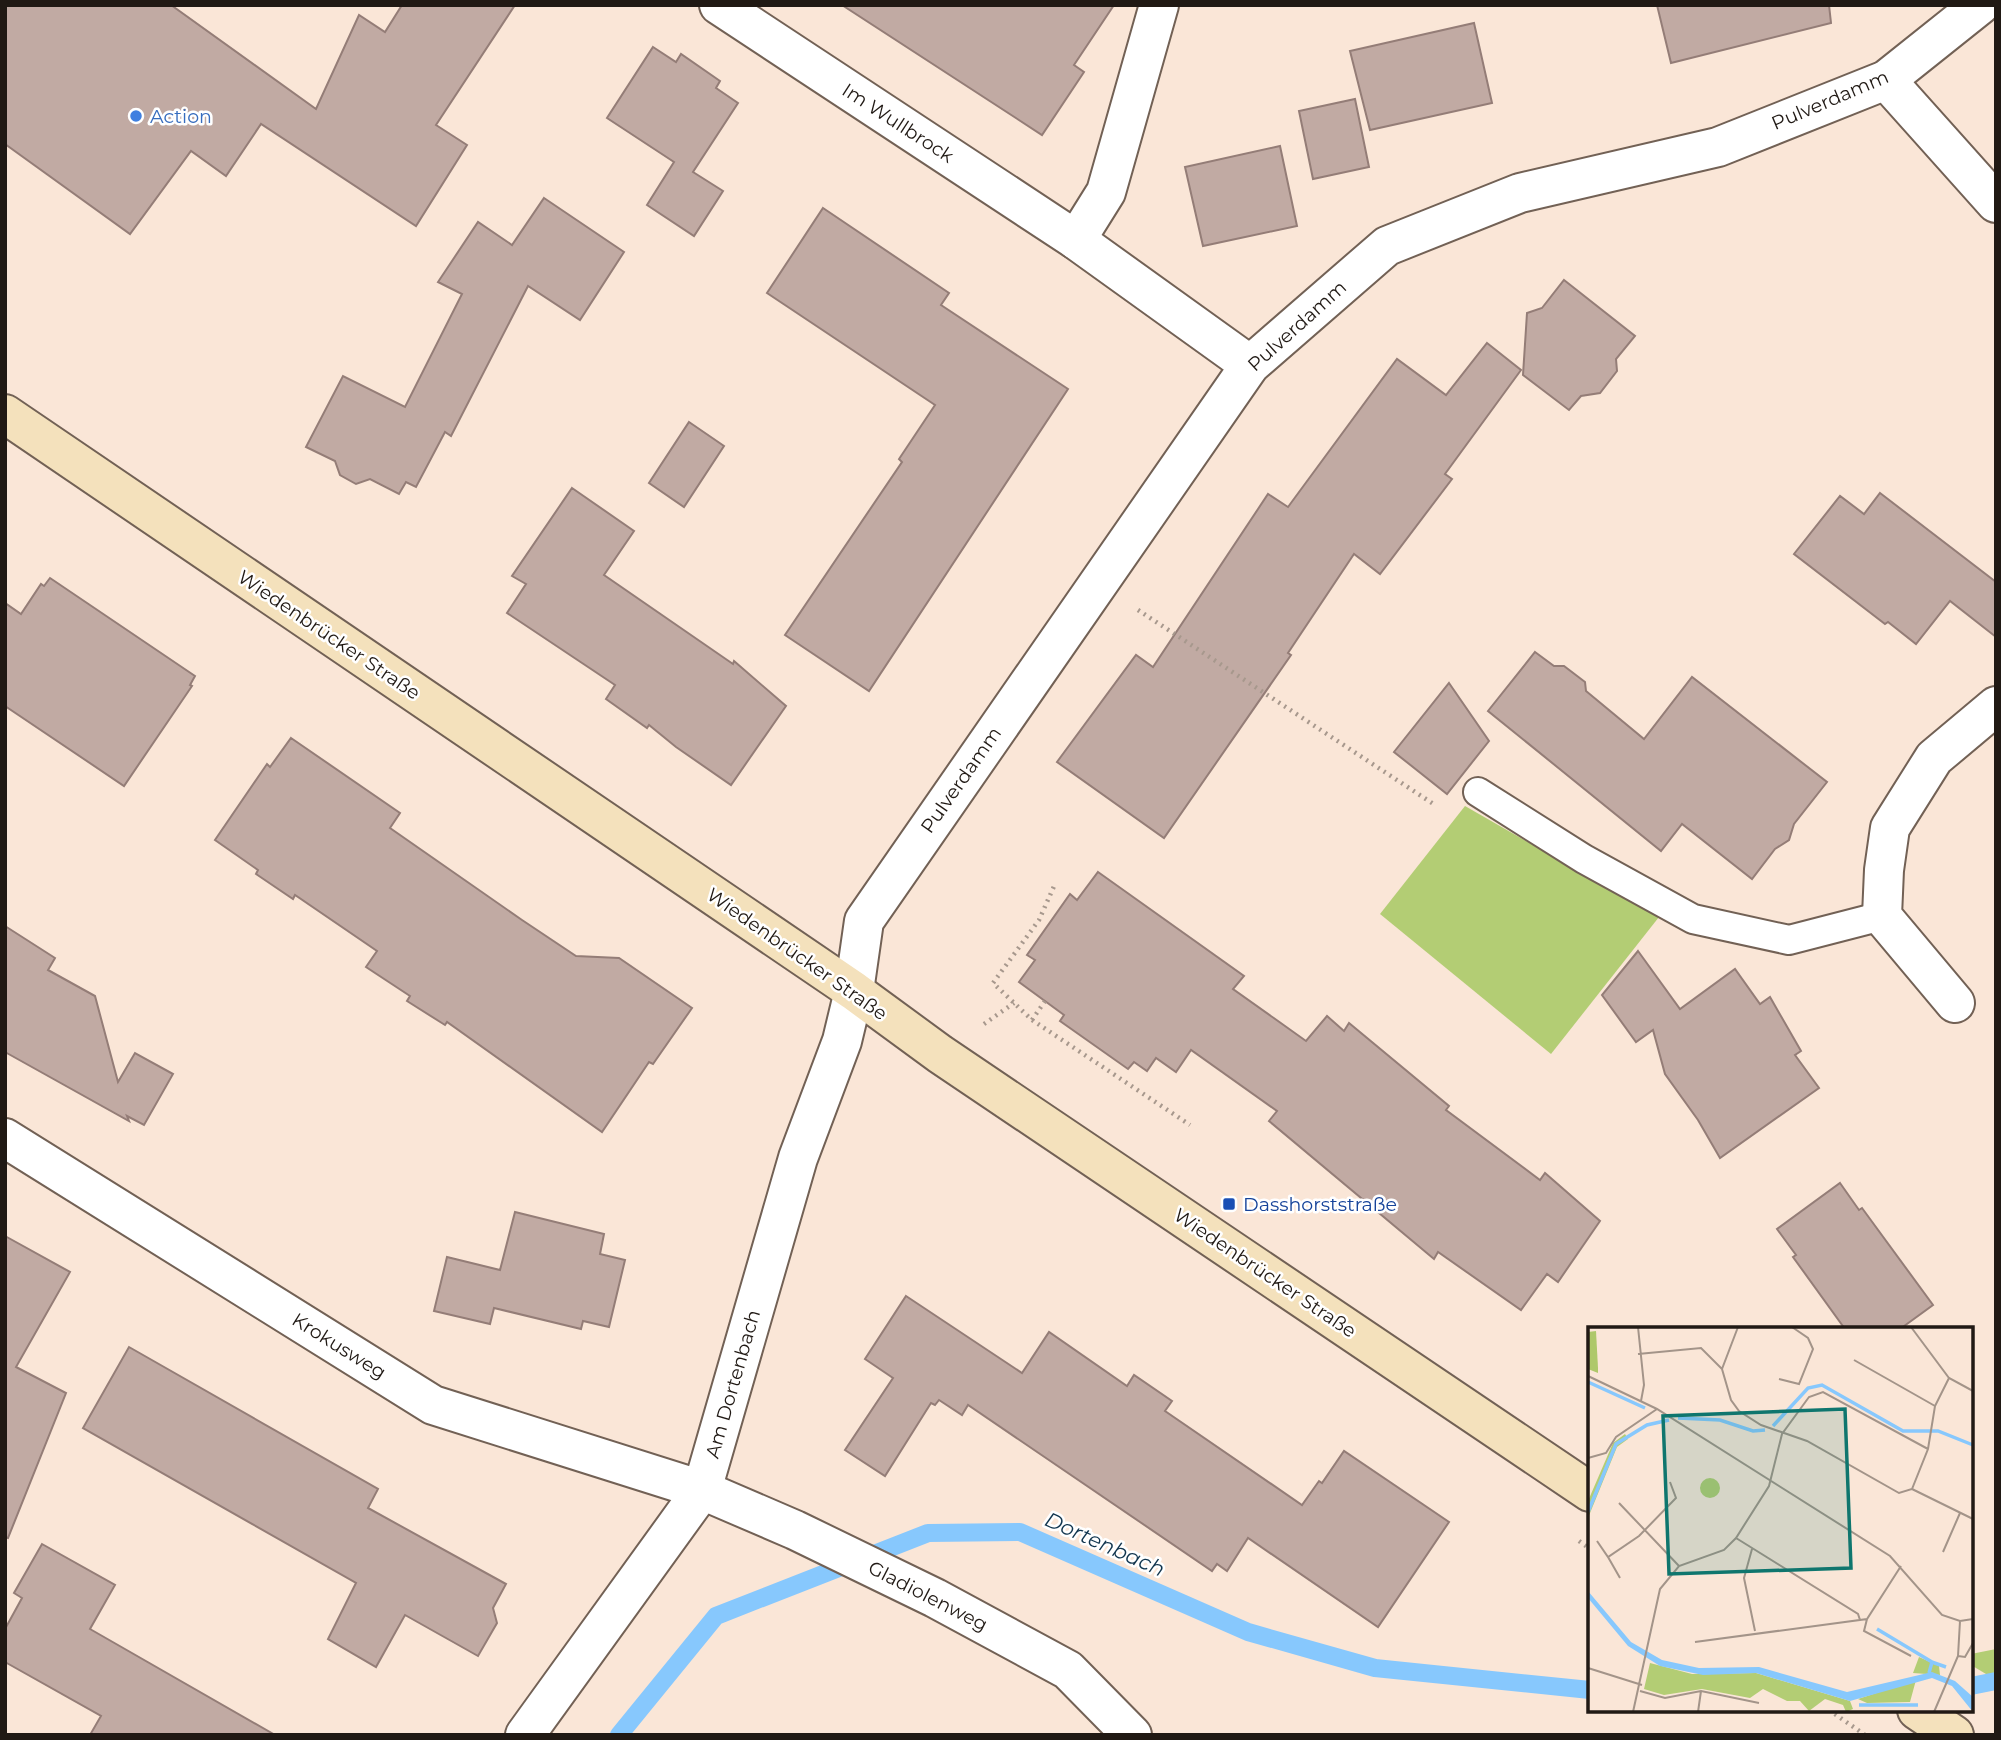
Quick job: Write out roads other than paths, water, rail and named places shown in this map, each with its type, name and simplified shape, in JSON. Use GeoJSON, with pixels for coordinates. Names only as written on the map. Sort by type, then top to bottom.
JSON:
{"type":"FeatureCollection","features":[{"type":"Feature","properties":{"kind":"main road","name":"Wiedenbrücker Straße"},"geometry":{"type":"LineString","coordinates":[[5,414],[854,991],[940,1054],[1588,1491]]}},
{"type":"Feature","properties":{"kind":"street","name":"Im Wullbrock"},"geometry":{"type":"LineString","coordinates":[[719,5],[1076,240],[1250,365]]}},
{"type":"Feature","properties":{"kind":"street"},"geometry":{"type":"LineString","coordinates":[[1076,240],[1106,192],[1159,5]]}},
{"type":"Feature","properties":{"kind":"street","name":"Pulverdamm"},"geometry":{"type":"LineString","coordinates":[[854,991],[864,921],[1250,365],[1387,246],[1520,193],[1718,147],[1886,80],[1980,5]]}},
{"type":"Feature","properties":{"kind":"street"},"geometry":{"type":"LineString","coordinates":[[1886,80],[1996,203]]}},
{"type":"Feature","properties":{"kind":"street"},"geometry":{"type":"LineString","coordinates":[[1955,1003],[1882,916],[1884,870],[1890,828],[1934,758],[1996,706]]}},
{"type":"Feature","properties":{"kind":"street","name":"Am Dortenbach"},"geometry":{"type":"LineString","coordinates":[[525,1735],[702,1490],[798,1158],[842,1041],[854,991]]}},
{"type":"Feature","properties":{"kind":"street","name":"Krokusweg"},"geometry":{"type":"LineString","coordinates":[[5,1138],[433,1405],[702,1490]]}},
{"type":"Feature","properties":{"kind":"street","name":"Gladiolenweg"},"geometry":{"type":"LineString","coordinates":[[702,1490],[795,1530],[934,1598],[1068,1671],[1132,1735]]}},
{"type":"Feature","properties":{"kind":"lane"},"geometry":{"type":"LineString","coordinates":[[1478,792],[1584,859],[1693,919],[1789,940],[1882,916]]}},
{"type":"Feature","properties":{"kind":"waterway","name":"Dortenbach"},"geometry":{"type":"LineString","coordinates":[[619,1735],[716,1616],[928,1533],[1020,1532],[1248,1632],[1375,1668],[1588,1690]]}},
{"type":"Feature","properties":{"kind":"waterway","name":"Dortenbach"},"geometry":{"type":"LineString","coordinates":[[1973,1686],[1996,1681]]}},
{"type":"Feature","properties":{"kind":"place","name":"Action"},"geometry":{"type":"Point","coordinates":[136,116]}},
{"type":"Feature","properties":{"kind":"place","name":"Dasshorststraße"},"geometry":{"type":"Point","coordinates":[1229,1204]}}]}
